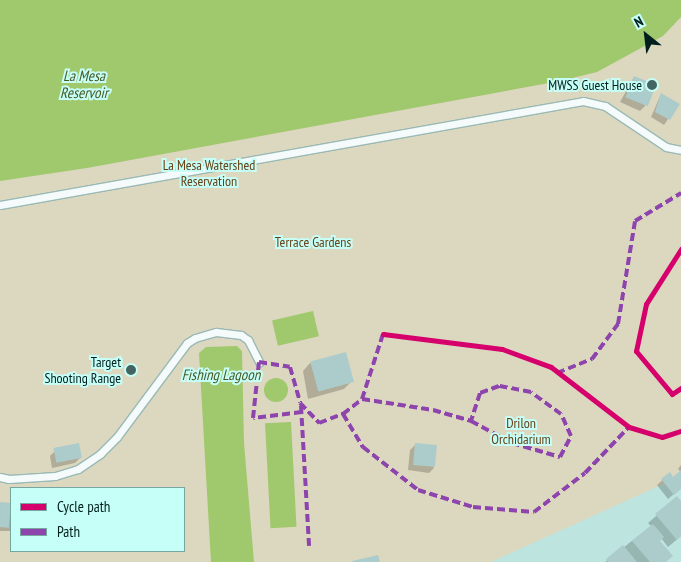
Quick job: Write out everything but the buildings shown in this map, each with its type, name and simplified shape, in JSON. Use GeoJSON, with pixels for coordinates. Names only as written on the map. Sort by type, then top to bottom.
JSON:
{"type":"FeatureCollection","features":[{"type":"Feature","properties":{"kind":"lane"},"geometry":{"type":"LineString","coordinates":[[0,205],[209,170],[583,101],[605,106],[666,147],[681,150]]}},
{"type":"Feature","properties":{"kind":"lane"},"geometry":{"type":"LineString","coordinates":[[0,477],[9,479],[55,476],[78,469],[100,454],[117,437],[187,343],[195,338],[216,332],[241,335],[248,340],[260,362]]}},
{"type":"Feature","properties":{"kind":"green space"},"geometry":{"type":"Polygon","coordinates":[[[0,0],[681,0],[681,476],[491,562],[0,562],[0,0]]]}},
{"type":"Feature","properties":{"kind":"water","name":"La Mesa Reservoir"},"geometry":{"type":"Polygon","coordinates":[[[0,0],[681,0],[681,17],[663,36],[597,72],[560,81],[87,168],[0,181],[0,0]]]}},
{"type":"Feature","properties":{"kind":"water"},"geometry":{"type":"Polygon","coordinates":[[[313,311],[319,336],[278,346],[272,320],[313,311]]]}},
{"type":"Feature","properties":{"kind":"water","name":"Fishing Lagoon"},"geometry":{"type":"Polygon","coordinates":[[[237,346],[242,351],[244,443],[254,562],[211,562],[199,353],[206,347],[237,346]]]}},
{"type":"Feature","properties":{"kind":"water"},"geometry":{"type":"Polygon","coordinates":[[[276,378],[285,381],[288,390],[285,399],[276,402],[267,399],[264,390],[267,381],[276,378]]]}},
{"type":"Feature","properties":{"kind":"water"},"geometry":{"type":"Polygon","coordinates":[[[291,422],[296,527],[271,528],[265,423],[291,422]]]}},
{"type":"Feature","properties":{"kind":"marked path"},"geometry":{"type":"LineString","coordinates":[[557,373],[592,359],[618,324],[635,221],[681,193]]}},
{"type":"Feature","properties":{"kind":"marked path"},"geometry":{"type":"LineString","coordinates":[[302,412],[253,418],[259,362],[290,367],[300,403],[319,423],[343,414],[362,399],[383,334],[386,334]]}},
{"type":"Feature","properties":{"kind":"marked path"},"geometry":{"type":"LineString","coordinates":[[362,399],[433,410],[471,421],[512,443],[560,457],[571,436],[561,414],[531,392],[499,386],[480,393],[471,421]]}},
{"type":"Feature","properties":{"kind":"marked path"},"geometry":{"type":"LineString","coordinates":[[301,406],[309,546]]}},
{"type":"Feature","properties":{"kind":"marked path"},"geometry":{"type":"LineString","coordinates":[[343,414],[363,447],[418,490],[473,507],[534,512],[585,473],[629,427]]}},
{"type":"Feature","properties":{"kind":"cycle path"},"geometry":{"type":"LineString","coordinates":[[681,249],[646,304],[636,351],[672,394],[681,388]]}},
{"type":"Feature","properties":{"kind":"cycle path"},"geometry":{"type":"LineString","coordinates":[[383,334],[502,349],[551,367],[629,427],[662,437],[681,431]]}},
{"type":"Feature","properties":{"kind":"place","name":"MWSS Guest House"},"geometry":{"type":"Point","coordinates":[652,85]}},
{"type":"Feature","properties":{"kind":"place","name":"Target Shooting Range"},"geometry":{"type":"Point","coordinates":[131,370]}},
{"type":"Feature","properties":{"kind":"park label","name":"La Mesa Watershed Reservation"},"geometry":{"type":"Point","coordinates":[209,174]}},
{"type":"Feature","properties":{"kind":"park label","name":"Terrace Gardens"},"geometry":{"type":"Point","coordinates":[313,242]}},
{"type":"Feature","properties":{"kind":"park label","name":"Drilon Orchidarium"},"geometry":{"type":"Point","coordinates":[521,432]}}]}
